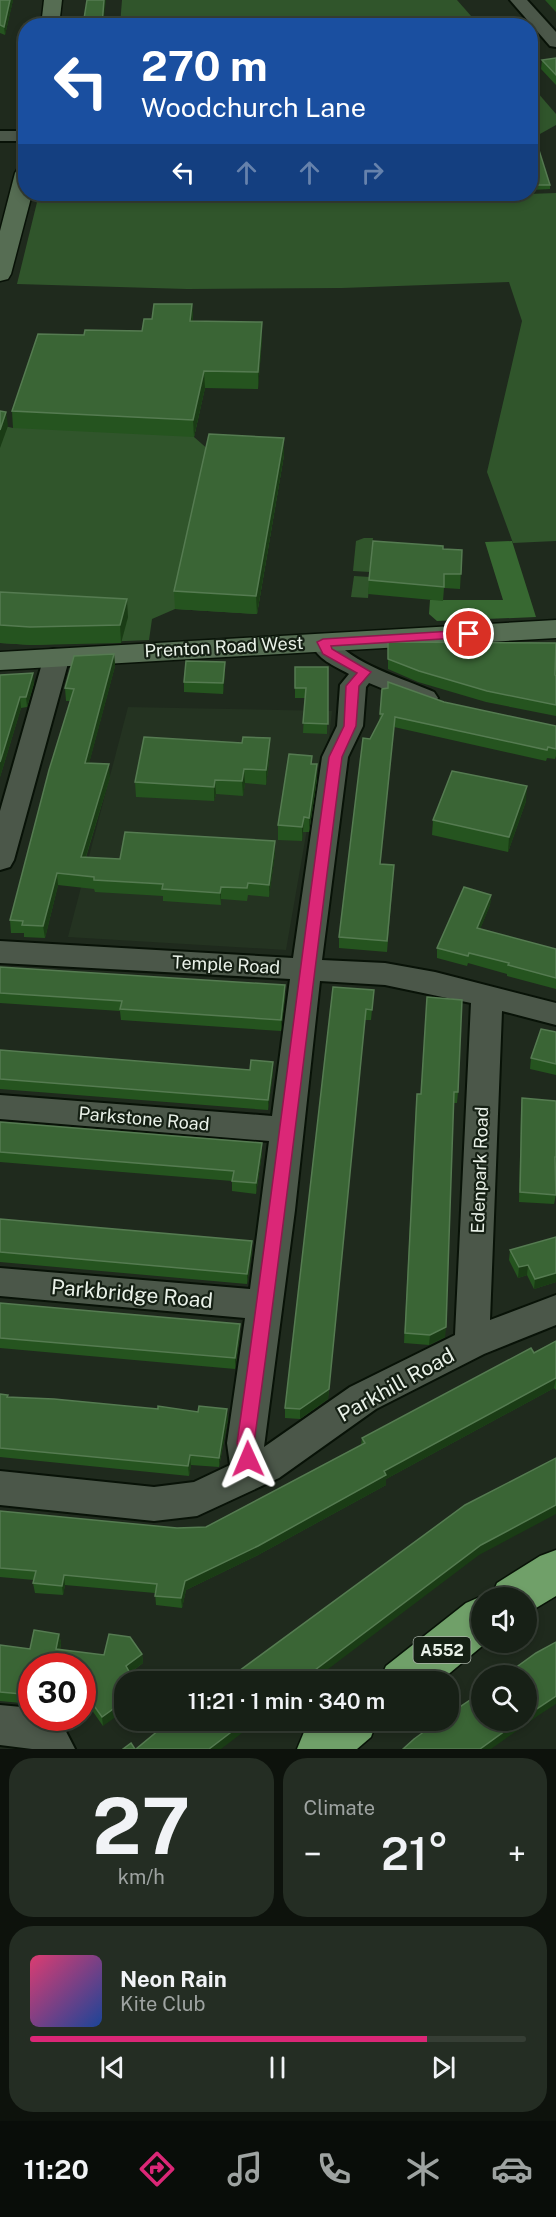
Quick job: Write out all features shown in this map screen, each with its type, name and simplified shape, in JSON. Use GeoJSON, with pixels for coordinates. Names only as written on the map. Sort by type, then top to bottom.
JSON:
{"type":"FeatureCollection","features":[{"type":"Feature","properties":{"kind":"highway"},"geometry":{"type":"LineString","coordinates":[[531,1587],[556,1571]]}},
{"type":"Feature","properties":{"kind":"highway","name":"A552"},"geometry":{"type":"LineString","coordinates":[[416,1671],[471,1627]]}},
{"type":"Feature","properties":{"kind":"highway"},"geometry":{"type":"LineString","coordinates":[[321,1749],[341,1731]]}},
{"type":"Feature","properties":{"kind":"street"},"geometry":{"type":"LineString","coordinates":[[51,18],[53,0]]}},
{"type":"Feature","properties":{"kind":"street"},"geometry":{"type":"LineString","coordinates":[[518,0],[534,18]]}},
{"type":"Feature","properties":{"kind":"street"},"geometry":{"type":"LineString","coordinates":[[538,22],[556,42]]}},
{"type":"Feature","properties":{"kind":"street"},"geometry":{"type":"LineString","coordinates":[[0,135],[18,136]]}},
{"type":"Feature","properties":{"kind":"street"},"geometry":{"type":"LineString","coordinates":[[0,274],[19,201]]}},
{"type":"Feature","properties":{"kind":"street","name":"Prenton Road West"},"geometry":{"type":"LineString","coordinates":[[0,661],[556,629]]}},
{"type":"Feature","properties":{"kind":"street"},"geometry":{"type":"LineString","coordinates":[[323,642],[327,651],[365,672],[425,698],[444,703]]}},
{"type":"Feature","properties":{"kind":"street"},"geometry":{"type":"LineString","coordinates":[[0,860],[51,679],[54,657]]}},
{"type":"Feature","properties":{"kind":"street"},"geometry":{"type":"LineString","coordinates":[[250,1474],[245,1443],[288,1130],[295,1052],[308,970],[335,757],[350,726],[353,686],[365,672]]}},
{"type":"Feature","properties":{"kind":"street","name":"Temple Road"},"geometry":{"type":"LineString","coordinates":[[0,952],[385,974],[435,982],[556,1014]]}},
{"type":"Feature","properties":{"kind":"street","name":"Edenpark Road"},"geometry":{"type":"LineString","coordinates":[[472,1343],[487,996]]}},
{"type":"Feature","properties":{"kind":"street","name":"Parkstone Road"},"geometry":{"type":"LineString","coordinates":[[0,1107],[288,1130]]}},
{"type":"Feature","properties":{"kind":"street","name":"Parkbridge Road"},"geometry":{"type":"LineString","coordinates":[[0,1282],[265,1305]]}},
{"type":"Feature","properties":{"kind":"street","name":"Parkhill Road"},"geometry":{"type":"LineString","coordinates":[[0,1488],[154,1504],[197,1499],[266,1466],[363,1398],[472,1343],[556,1310]]}},
{"type":"Feature","properties":{"kind":"street"},"geometry":{"type":"LineString","coordinates":[[0,1725],[44,1730],[54,1749]]}},
{"type":"Feature","properties":{"kind":"shaded area"},"geometry":{"type":"Polygon","coordinates":[[[128,707],[332,711],[329,738],[318,766],[286,950],[68,937],[128,707]]]}},
{"type":"Feature","properties":{"kind":"green space"},"geometry":{"type":"Polygon","coordinates":[[[122,0],[457,0],[473,18],[121,18],[122,0]]]}},
{"type":"Feature","properties":{"kind":"green space"},"geometry":{"type":"Polygon","coordinates":[[[538,93],[556,114],[556,125],[538,135],[538,93]]]}},
{"type":"Feature","properties":{"kind":"green space"},"geometry":{"type":"Polygon","coordinates":[[[556,193],[556,541],[513,543],[487,472],[522,321],[509,282],[342,288],[187,289],[17,284],[37,201],[538,201],[538,194],[556,193]]]}},
{"type":"Feature","properties":{"kind":"green space"},"geometry":{"type":"Polygon","coordinates":[[[205,386],[194,437],[210,451],[284,455],[257,614],[175,609],[152,619],[149,640],[32,645],[0,643],[0,425],[13,428],[205,386]]]}},
{"type":"Feature","properties":{"kind":"green space"},"geometry":{"type":"Polygon","coordinates":[[[373,538],[370,572],[353,571],[356,541],[373,538]]]}},
{"type":"Feature","properties":{"kind":"green space"},"geometry":{"type":"Polygon","coordinates":[[[512,541],[536,617],[437,621],[429,614],[430,600],[503,600],[485,542],[512,541]]]}},
{"type":"Feature","properties":{"kind":"green space"},"geometry":{"type":"Polygon","coordinates":[[[354,576],[370,577],[368,598],[351,597],[354,576]]]}},
{"type":"Feature","properties":{"kind":"building"},"geometry":{"type":"Polygon","coordinates":[[[0,0],[10,0],[4,27],[0,25],[0,0]]]}},
{"type":"Feature","properties":{"kind":"building"},"geometry":{"type":"Polygon","coordinates":[[[87,0],[104,0],[103,18],[84,18],[87,0]]]}},
{"type":"Feature","properties":{"kind":"building"},"geometry":{"type":"Polygon","coordinates":[[[556,58],[556,75],[542,60],[556,58]]]}},
{"type":"Feature","properties":{"kind":"building"},"geometry":{"type":"Polygon","coordinates":[[[538,147],[550,185],[538,185],[538,147]]]}},
{"type":"Feature","properties":{"kind":"building"},"geometry":{"type":"Polygon","coordinates":[[[154,304],[192,304],[190,321],[262,322],[258,372],[204,371],[193,420],[12,411],[38,334],[84,335],[85,330],[142,331],[144,319],[152,319],[154,304]]]}},
{"type":"Feature","properties":{"kind":"building"},"geometry":{"type":"Polygon","coordinates":[[[0,411],[6,412],[0,430],[0,411]]]}},
{"type":"Feature","properties":{"kind":"building"},"geometry":{"type":"Polygon","coordinates":[[[209,434],[284,438],[256,596],[174,591],[209,434]]]}},
{"type":"Feature","properties":{"kind":"building"},"geometry":{"type":"Polygon","coordinates":[[[373,541],[443,546],[443,549],[462,550],[461,574],[444,574],[444,587],[369,580],[373,541]]]}},
{"type":"Feature","properties":{"kind":"building"},"geometry":{"type":"Polygon","coordinates":[[[0,592],[127,599],[120,625],[30,627],[0,625],[0,592]]]}},
{"type":"Feature","properties":{"kind":"building"},"geometry":{"type":"Polygon","coordinates":[[[388,642],[556,643],[556,705],[487,691],[419,671],[388,659],[388,642]]]}},
{"type":"Feature","properties":{"kind":"building"},"geometry":{"type":"Polygon","coordinates":[[[114,654],[85,763],[109,764],[81,857],[120,859],[125,832],[275,841],[269,885],[248,883],[247,888],[221,887],[220,893],[162,889],[163,884],[94,880],[94,877],[57,873],[43,926],[22,925],[23,921],[10,920],[49,770],[74,689],[65,688],[74,656],[114,654]]]}},
{"type":"Feature","properties":{"kind":"building"},"geometry":{"type":"Polygon","coordinates":[[[186,661],[225,662],[223,683],[184,682],[186,661]]]}},
{"type":"Feature","properties":{"kind":"building"},"geometry":{"type":"Polygon","coordinates":[[[295,667],[328,667],[328,724],[303,723],[306,688],[295,688],[295,667]]]}},
{"type":"Feature","properties":{"kind":"building"},"geometry":{"type":"Polygon","coordinates":[[[33,673],[26,697],[20,697],[0,762],[0,675],[33,673]]]}},
{"type":"Feature","properties":{"kind":"building"},"geometry":{"type":"Polygon","coordinates":[[[388,682],[444,702],[556,726],[556,749],[548,747],[547,750],[395,717],[380,864],[394,865],[387,941],[339,937],[363,738],[370,739],[383,714],[380,714],[382,689],[388,688],[388,682]]]}},
{"type":"Feature","properties":{"kind":"building"},"geometry":{"type":"Polygon","coordinates":[[[144,737],[242,743],[243,737],[270,738],[266,770],[244,769],[242,781],[215,780],[214,787],[135,782],[144,737]]]}},
{"type":"Feature","properties":{"kind":"building"},"geometry":{"type":"Polygon","coordinates":[[[289,754],[312,756],[311,764],[317,764],[309,818],[304,817],[302,827],[278,825],[289,754]]]}},
{"type":"Feature","properties":{"kind":"building"},"geometry":{"type":"Polygon","coordinates":[[[452,771],[527,786],[509,837],[433,820],[452,771]]]}},
{"type":"Feature","properties":{"kind":"building"},"geometry":{"type":"Polygon","coordinates":[[[464,887],[491,895],[477,928],[556,949],[556,978],[508,965],[509,963],[437,948],[464,887]]]}},
{"type":"Feature","properties":{"kind":"building"},"geometry":{"type":"Polygon","coordinates":[[[0,967],[285,985],[281,1020],[120,1009],[122,1001],[0,993],[0,967]]]}},
{"type":"Feature","properties":{"kind":"building"},"geometry":{"type":"Polygon","coordinates":[[[333,987],[374,990],[372,1010],[366,1009],[329,1389],[300,1409],[285,1408],[333,987]]]}},
{"type":"Feature","properties":{"kind":"building"},"geometry":{"type":"Polygon","coordinates":[[[427,997],[462,1000],[458,1092],[454,1092],[446,1327],[430,1335],[405,1333],[417,1094],[421,1094],[427,997]]]}},
{"type":"Feature","properties":{"kind":"building"},"geometry":{"type":"Polygon","coordinates":[[[541,1029],[556,1032],[556,1064],[531,1058],[541,1029]]]}},
{"type":"Feature","properties":{"kind":"building"},"geometry":{"type":"Polygon","coordinates":[[[0,1050],[250,1070],[251,1060],[273,1062],[268,1100],[0,1079],[0,1050]]]}},
{"type":"Feature","properties":{"kind":"building"},"geometry":{"type":"Polygon","coordinates":[[[522,1098],[556,1101],[556,1195],[520,1192],[522,1098]]]}},
{"type":"Feature","properties":{"kind":"building"},"geometry":{"type":"Polygon","coordinates":[[[0,1122],[262,1143],[256,1183],[232,1181],[234,1171],[0,1152],[0,1122]]]}},
{"type":"Feature","properties":{"kind":"building"},"geometry":{"type":"Polygon","coordinates":[[[0,1219],[252,1241],[247,1274],[0,1252],[0,1219]]]}},
{"type":"Feature","properties":{"kind":"building"},"geometry":{"type":"Polygon","coordinates":[[[556,1237],[556,1273],[535,1279],[528,1265],[519,1267],[510,1250],[556,1237]]]}},
{"type":"Feature","properties":{"kind":"building"},"geometry":{"type":"Polygon","coordinates":[[[0,1303],[240,1324],[235,1358],[0,1338],[0,1303]]]}},
{"type":"Feature","properties":{"kind":"building"},"geometry":{"type":"Polygon","coordinates":[[[556,1341],[556,1378],[384,1471],[386,1475],[258,1546],[185,1581],[181,1598],[155,1596],[157,1584],[64,1575],[62,1586],[33,1583],[36,1571],[0,1568],[0,1511],[177,1528],[206,1527],[365,1443],[362,1438],[531,1348],[534,1353],[556,1341]]]}},
{"type":"Feature","properties":{"kind":"building"},"geometry":{"type":"Polygon","coordinates":[[[0,1394],[8,1395],[7,1397],[158,1409],[158,1406],[198,1412],[199,1406],[227,1409],[219,1458],[190,1455],[188,1466],[0,1448],[0,1394]]]}},
{"type":"Feature","properties":{"kind":"building"},"geometry":{"type":"Polygon","coordinates":[[[556,1458],[556,1505],[481,1545],[314,1671],[239,1671],[465,1505],[556,1458]]]}},
{"type":"Feature","properties":{"kind":"building"},"geometry":{"type":"Polygon","coordinates":[[[34,1630],[59,1634],[56,1649],[88,1653],[18,1653],[18,1694],[0,1692],[0,1645],[30,1649],[34,1630]]]}},
{"type":"Feature","properties":{"kind":"building"},"geometry":{"type":"Polygon","coordinates":[[[109,1634],[130,1637],[142,1654],[126,1666],[129,1671],[114,1671],[114,1708],[102,1717],[96,1709],[96,1654],[104,1655],[109,1634]]]}},
{"type":"Feature","properties":{"kind":"building"},"geometry":{"type":"Polygon","coordinates":[[[556,1642],[556,1696],[537,1709],[537,1665],[519,1665],[556,1642]]]}},
{"type":"Feature","properties":{"kind":"building"},"geometry":{"type":"Polygon","coordinates":[[[471,1699],[471,1731],[505,1731],[480,1749],[403,1749],[425,1731],[459,1731],[459,1708],[471,1699]]]}},
{"type":"Feature","properties":{"kind":"building"},"geometry":{"type":"Polygon","coordinates":[[[158,1731],[233,1731],[209,1749],[136,1749],[158,1731]]]}},
{"type":"Feature","properties":{"kind":"building"},"geometry":{"type":"Polygon","coordinates":[[[131,1743],[135,1749],[123,1749],[131,1743]]]}},
{"type":"Feature","properties":{"kind":"route"},"geometry":{"type":"LineString","coordinates":[[248,1459],[245,1443],[278,1210],[295,1052],[314,930],[335,757],[350,726],[353,686],[365,672],[327,651],[323,642],[469,634]]}}]}
